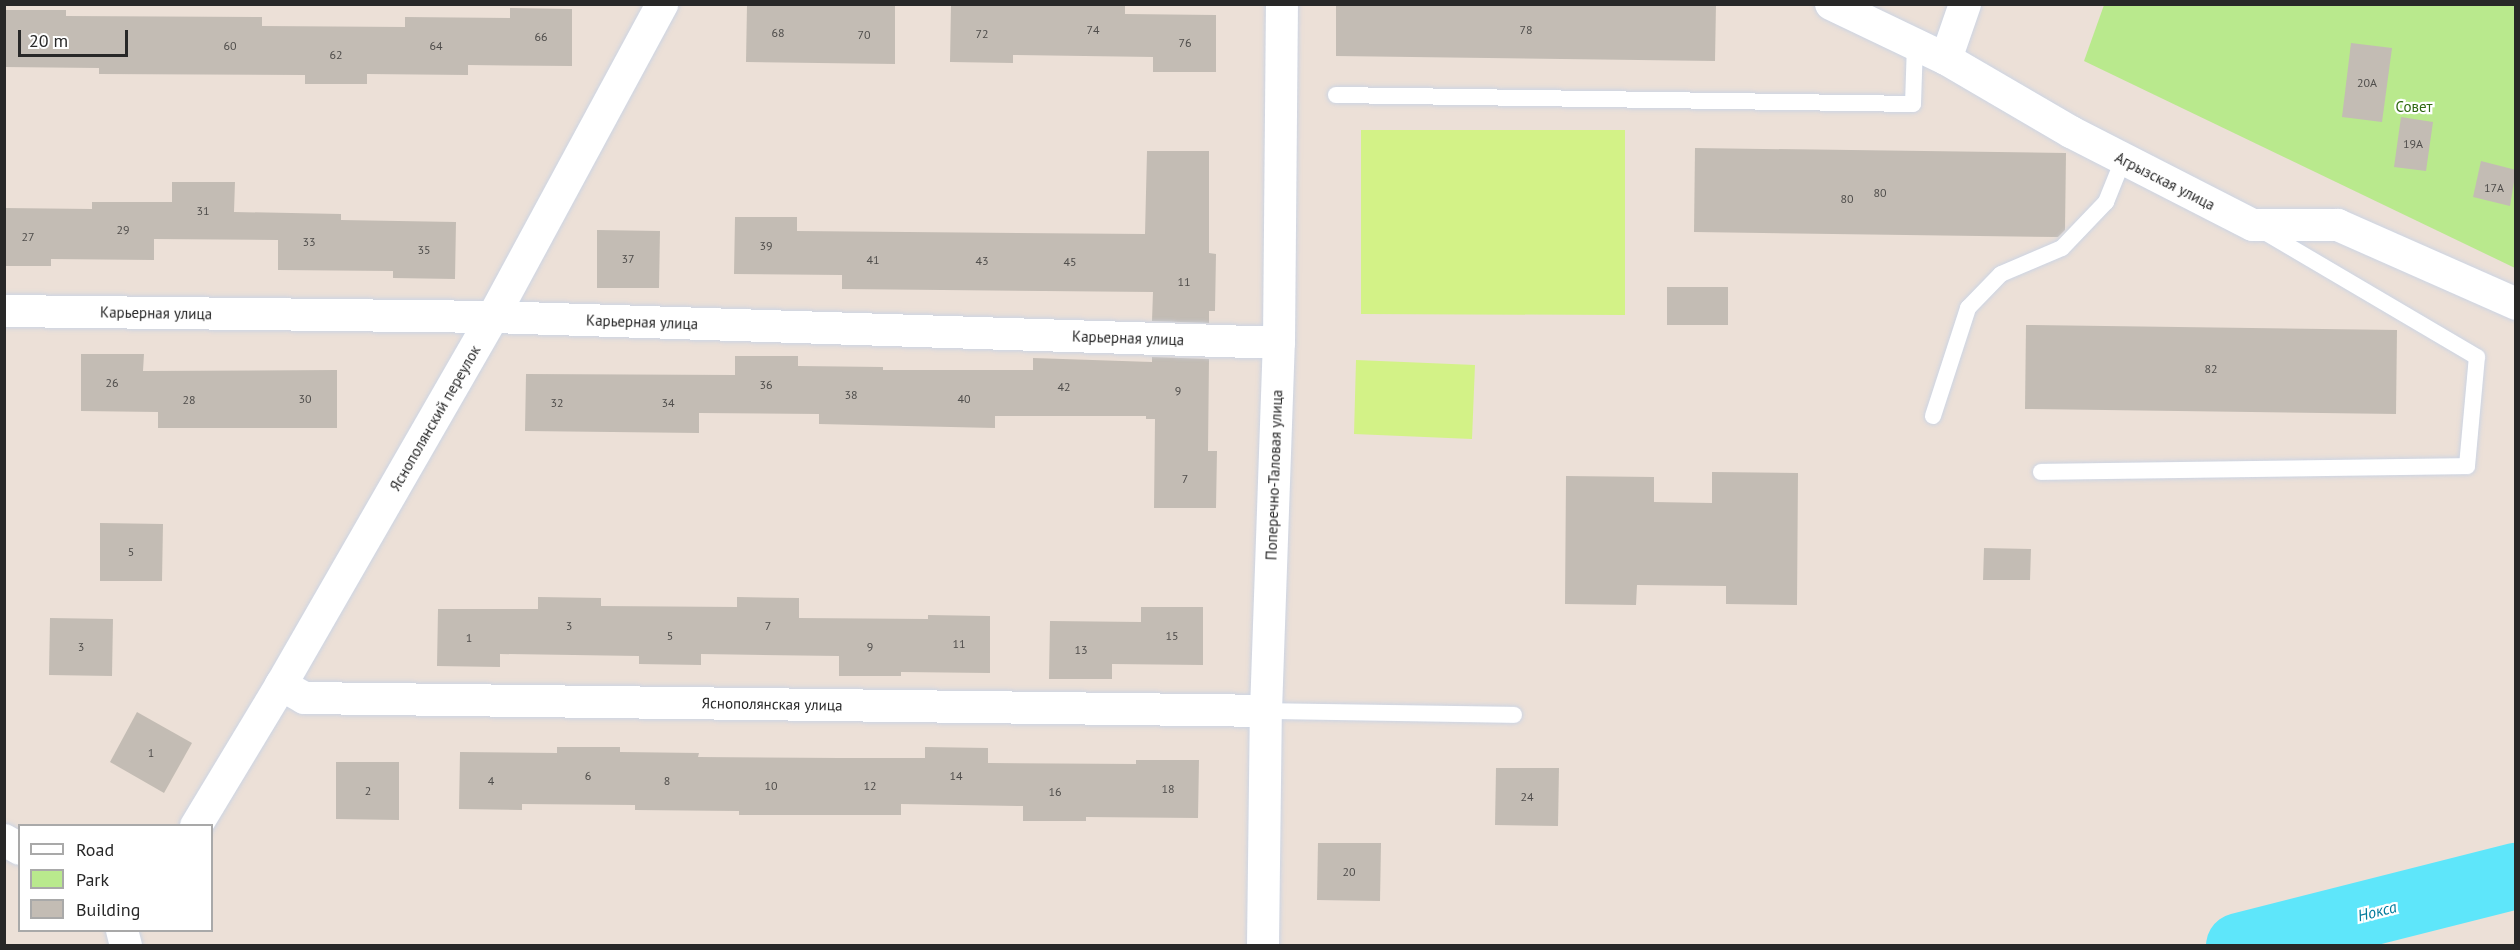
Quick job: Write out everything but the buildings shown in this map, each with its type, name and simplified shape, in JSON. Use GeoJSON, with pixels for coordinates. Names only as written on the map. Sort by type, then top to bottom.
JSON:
{"type":"FeatureCollection","features":[{"type":"Feature","properties":{"kind":"street","name":"Яснополянский переулок"},"geometry":{"type":"LineString","coordinates":[[197,824],[282,685],[493,317],[662,4]]}},
{"type":"Feature","properties":{"kind":"street","name":"Поперечно-Таловая улица"},"geometry":{"type":"LineString","coordinates":[[1263,945],[1266,711],[1279,343],[1282,4]]}},
{"type":"Feature","properties":{"kind":"street","name":"Агрызская улица"},"geometry":{"type":"LineString","coordinates":[[1831,4],[1946,59],[2123,160],[2253,225],[2338,225],[2516,304]]}},
{"type":"Feature","properties":{"kind":"street"},"geometry":{"type":"LineString","coordinates":[[1946,59],[1965,4]]}},
{"type":"Feature","properties":{"kind":"street","name":"Карьерная улица"},"geometry":{"type":"LineString","coordinates":[[4,311],[493,317],[1279,343]]}},
{"type":"Feature","properties":{"kind":"street","name":"Яснополянская улица"},"geometry":{"type":"LineString","coordinates":[[282,685],[304,698],[1266,711]]}},
{"type":"Feature","properties":{"kind":"street"},"geometry":{"type":"LineString","coordinates":[[4,840],[18,848]]}},
{"type":"Feature","properties":{"kind":"lane"},"geometry":{"type":"LineString","coordinates":[[1336,95],[1913,104],[1915,45]]}},
{"type":"Feature","properties":{"kind":"lane"},"geometry":{"type":"LineString","coordinates":[[1933,416],[1968,308],[2001,274],[2062,248],[2106,202],[2123,160]]}},
{"type":"Feature","properties":{"kind":"lane"},"geometry":{"type":"LineString","coordinates":[[2041,472],[2467,466],[2477,357],[2253,225]]}},
{"type":"Feature","properties":{"kind":"lane"},"geometry":{"type":"LineString","coordinates":[[1266,711],[1514,715]]}},
{"type":"Feature","properties":{"kind":"green space","name":"Совет"},"geometry":{"type":"Polygon","coordinates":[[[2104,5],[2515,5],[2515,268],[2084,61],[2104,5]]]}},
{"type":"Feature","properties":{"kind":"green space"},"geometry":{"type":"Polygon","coordinates":[[[1361,130],[1625,130],[1625,315],[1361,314],[1361,130]]]}},
{"type":"Feature","properties":{"kind":"green space"},"geometry":{"type":"Polygon","coordinates":[[[1356,360],[1475,365],[1472,439],[1354,434],[1356,360]]]}},
{"type":"Feature","properties":{"kind":"waterway","name":"Нокса"},"geometry":{"type":"LineString","coordinates":[[2239,946],[2516,876]]}}]}
